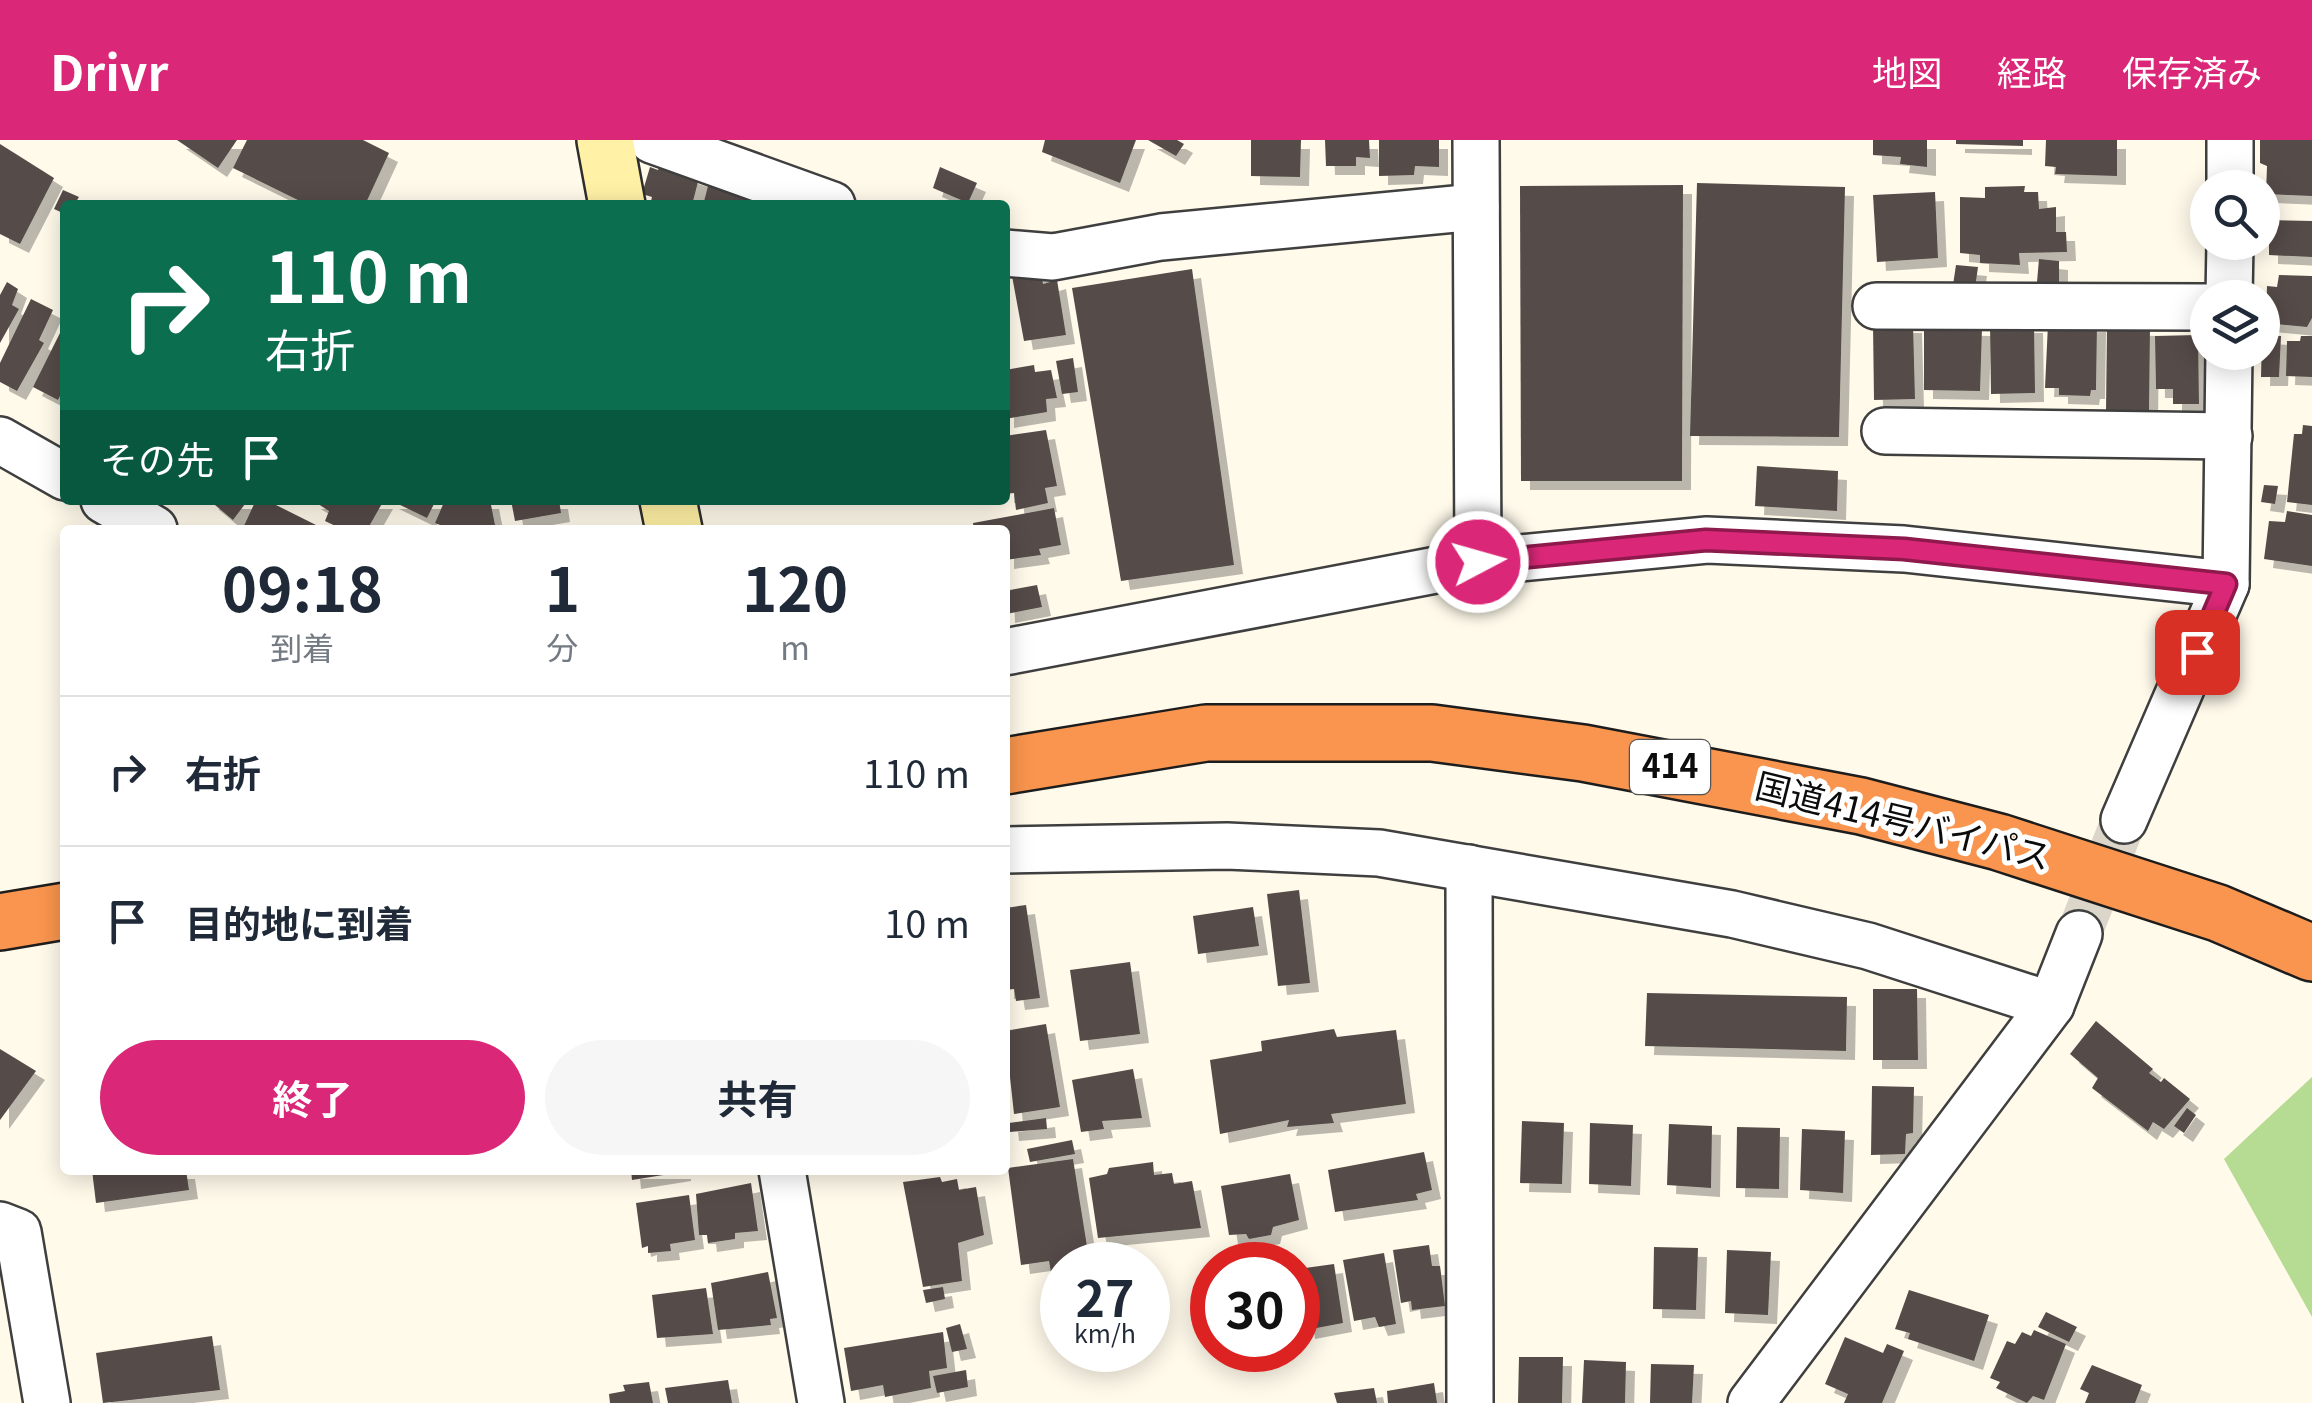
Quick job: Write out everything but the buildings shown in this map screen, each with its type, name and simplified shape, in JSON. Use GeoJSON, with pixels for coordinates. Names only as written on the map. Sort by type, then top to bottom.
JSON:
{"type":"FeatureCollection","features":[{"type":"Feature","properties":{"kind":"highway","name":"国道414号バイパス"},"geometry":{"type":"LineString","coordinates":[[1010,765],[1206,733],[1432,734],[1583,753],[1861,806],[1999,842],[2218,913],[2312,953]]}},
{"type":"Feature","properties":{"kind":"highway"},"geometry":{"type":"LineString","coordinates":[[0,922],[60,912]]}},
{"type":"Feature","properties":{"kind":"street"},"geometry":{"type":"LineString","coordinates":[[605,140],[616,200]]}},
{"type":"Feature","properties":{"kind":"street"},"geometry":{"type":"LineString","coordinates":[[652,140],[818,200]]}},
{"type":"Feature","properties":{"kind":"street"},"geometry":{"type":"LineString","coordinates":[[1476,140],[1478,562]]}},
{"type":"Feature","properties":{"kind":"street"},"geometry":{"type":"LineString","coordinates":[[2230,140],[2230,170]]}},
{"type":"Feature","properties":{"kind":"street"},"geometry":{"type":"LineString","coordinates":[[1010,252],[1052,256],[1161,237],[1476,207]]}},
{"type":"Feature","properties":{"kind":"street"},"geometry":{"type":"LineString","coordinates":[[1876,306],[2190,307]]}},
{"type":"Feature","properties":{"kind":"street"},"geometry":{"type":"LineString","coordinates":[[2124,820],[2226,584],[2229,370]]}},
{"type":"Feature","properties":{"kind":"street"},"geometry":{"type":"LineString","coordinates":[[1885,431],[2228,436]]}},
{"type":"Feature","properties":{"kind":"street"},"geometry":{"type":"LineString","coordinates":[[0,440],[60,474]]}},
{"type":"Feature","properties":{"kind":"street"},"geometry":{"type":"LineString","coordinates":[[113,505],[147,525]]}},
{"type":"Feature","properties":{"kind":"street"},"geometry":{"type":"LineString","coordinates":[[1010,651],[1478,562],[1706,540],[1922,551],[2226,584]]}},
{"type":"Feature","properties":{"kind":"street"},"geometry":{"type":"LineString","coordinates":[[1010,850],[1227,846],[1379,853],[1608,890],[1810,932],[1868,946],[2051,1005]]}},
{"type":"Feature","properties":{"kind":"street"},"geometry":{"type":"LineString","coordinates":[[1469,868],[1470,1403]]}},
{"type":"Feature","properties":{"kind":"street"},"geometry":{"type":"LineString","coordinates":[[1773,1395],[2051,1005],[2079,934]]}},
{"type":"Feature","properties":{"kind":"street"},"geometry":{"type":"LineString","coordinates":[[783,1175],[821,1403]]}},
{"type":"Feature","properties":{"kind":"street"},"geometry":{"type":"LineString","coordinates":[[0,1224],[18,1232],[47,1403]]}},
{"type":"Feature","properties":{"kind":"green space"},"geometry":{"type":"Polygon","coordinates":[[[2312,1077],[2312,1317],[2224,1159],[2312,1077]]]}},
{"type":"Feature","properties":{"kind":"tunnel"},"geometry":{"type":"LineString","coordinates":[[2079,934],[2124,820]]}},
{"type":"Feature","properties":{"kind":"route"},"geometry":{"type":"LineString","coordinates":[[1478,562],[1706,540],[1904,549],[2226,584],[2197,652]]}}]}
